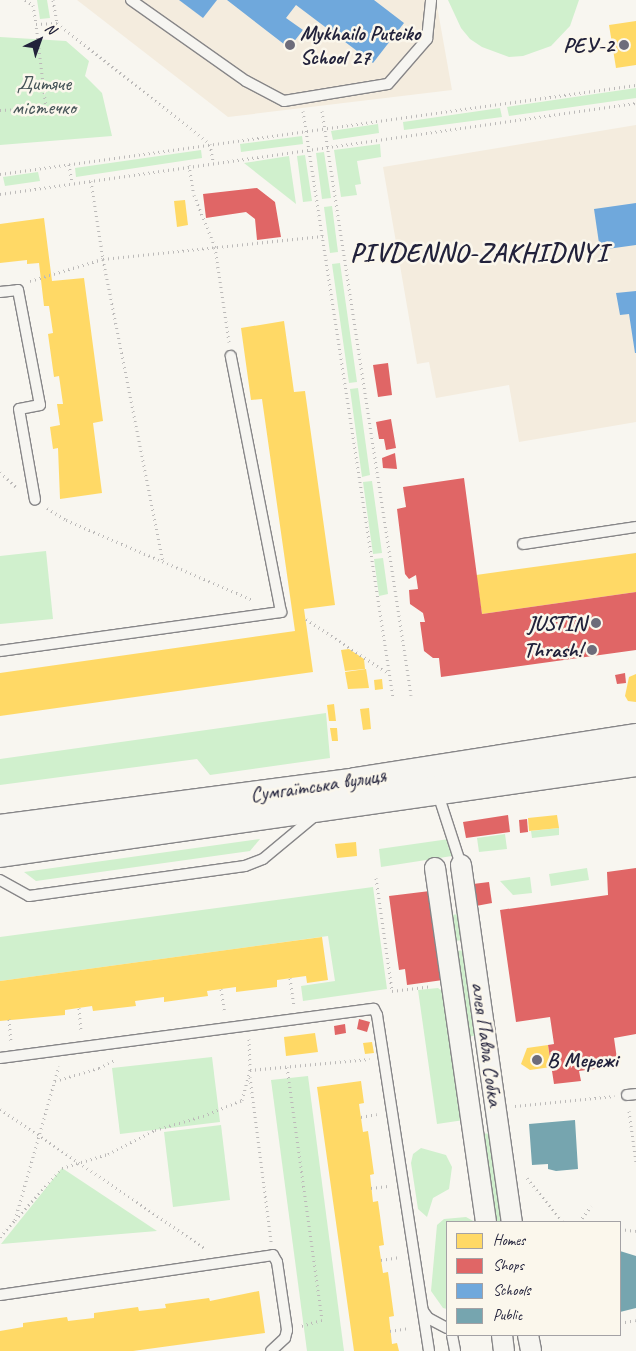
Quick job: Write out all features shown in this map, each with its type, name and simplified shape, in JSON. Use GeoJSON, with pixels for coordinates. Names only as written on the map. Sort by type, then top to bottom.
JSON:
{"type":"FeatureCollection","features":[{"type":"Feature","properties":{"kind":"main road","name":"Сумгаїтська вулиця"},"geometry":{"type":"LineString","coordinates":[[0,829],[355,782],[636,738]]}},
{"type":"Feature","properties":{"kind":"main road","name":"Сумгаїтська вулиця"},"geometry":{"type":"LineString","coordinates":[[0,853],[636,762]]}},
{"type":"Feature","properties":{"kind":"street","name":"алея Павла Собка"},"geometry":{"type":"LineString","coordinates":[[461,865],[512,1221]]}},
{"type":"Feature","properties":{"kind":"street","name":"алея Павла Собка"},"geometry":{"type":"LineString","coordinates":[[435,868],[486,1221]]}},
{"type":"Feature","properties":{"kind":"street"},"geometry":{"type":"LineString","coordinates":[[502,1336],[504,1351]]}},
{"type":"Feature","properties":{"kind":"street"},"geometry":{"type":"LineString","coordinates":[[528,1336],[531,1351]]}},
{"type":"Feature","properties":{"kind":"lane"},"geometry":{"type":"LineString","coordinates":[[131,0],[246,81],[284,101],[388,84],[427,39],[431,0]]}},
{"type":"Feature","properties":{"kind":"lane"},"geometry":{"type":"LineString","coordinates":[[0,292],[18,290],[40,405],[20,409],[35,500]]}},
{"type":"Feature","properties":{"kind":"lane"},"geometry":{"type":"LineString","coordinates":[[0,651],[281,612],[231,356]]}},
{"type":"Feature","properties":{"kind":"lane"},"geometry":{"type":"LineString","coordinates":[[523,544],[636,526]]}},
{"type":"Feature","properties":{"kind":"lane"},"geometry":{"type":"LineString","coordinates":[[436,790],[461,865]]}},
{"type":"Feature","properties":{"kind":"lane"},"geometry":{"type":"LineString","coordinates":[[0,880],[29,896],[244,866],[263,860],[326,807]]}},
{"type":"Feature","properties":{"kind":"lane"},"geometry":{"type":"LineString","coordinates":[[0,1058],[370,1008],[377,1015],[429,1351]]}},
{"type":"Feature","properties":{"kind":"lane"},"geometry":{"type":"LineString","coordinates":[[0,1295],[230,1263],[273,1255],[277,1262],[287,1330],[285,1338],[271,1351]]}},
{"type":"Feature","properties":{"kind":"lane"},"geometry":{"type":"LineString","coordinates":[[423,1311],[428,1318],[446,1327]]}},
{"type":"Feature","properties":{"kind":"lane"},"geometry":{"type":"LineString","coordinates":[[452,1336],[455,1351]]}},
{"type":"Feature","properties":{"kind":"path"},"geometry":{"type":"LineString","coordinates":[[25,0],[33,5]]}},
{"type":"Feature","properties":{"kind":"path"},"geometry":{"type":"LineString","coordinates":[[0,110],[46,108],[32,0]]}},
{"type":"Feature","properties":{"kind":"path"},"geometry":{"type":"LineString","coordinates":[[53,0],[56,23]]}},
{"type":"Feature","properties":{"kind":"path"},"geometry":{"type":"LineString","coordinates":[[36,24],[56,23],[210,144],[213,161]]}},
{"type":"Feature","properties":{"kind":"path"},"geometry":{"type":"LineString","coordinates":[[0,174],[636,85]]}},
{"type":"Feature","properties":{"kind":"path"},"geometry":{"type":"LineString","coordinates":[[320,95],[411,695]]}},
{"type":"Feature","properties":{"kind":"path"},"geometry":{"type":"LineString","coordinates":[[301,98],[393,697]]}},
{"type":"Feature","properties":{"kind":"path"},"geometry":{"type":"LineString","coordinates":[[0,194],[213,161],[636,103]]}},
{"type":"Feature","properties":{"kind":"path"},"geometry":{"type":"LineString","coordinates":[[69,164],[72,183]]}},
{"type":"Feature","properties":{"kind":"path"},"geometry":{"type":"LineString","coordinates":[[189,165],[194,194],[215,247],[231,356]]}},
{"type":"Feature","properties":{"kind":"path"},"geometry":{"type":"LineString","coordinates":[[91,180],[102,260],[162,562]]}},
{"type":"Feature","properties":{"kind":"path"},"geometry":{"type":"LineString","coordinates":[[18,290],[26,282],[102,260],[323,236]]}},
{"type":"Feature","properties":{"kind":"path"},"geometry":{"type":"LineString","coordinates":[[0,472],[7,481],[66,520],[281,612]]}},
{"type":"Feature","properties":{"kind":"path"},"geometry":{"type":"LineString","coordinates":[[306,619],[388,673]]}},
{"type":"Feature","properties":{"kind":"path"},"geometry":{"type":"LineString","coordinates":[[376,878],[392,991],[452,983]]}},
{"type":"Feature","properties":{"kind":"path"},"geometry":{"type":"LineString","coordinates":[[290,978],[294,1005]]}},
{"type":"Feature","properties":{"kind":"path"},"geometry":{"type":"LineString","coordinates":[[221,989],[226,1014]]}},
{"type":"Feature","properties":{"kind":"path"},"geometry":{"type":"LineString","coordinates":[[79,1008],[82,1034]]}},
{"type":"Feature","properties":{"kind":"path"},"geometry":{"type":"LineString","coordinates":[[9,1020],[11,1044]]}},
{"type":"Feature","properties":{"kind":"path"},"geometry":{"type":"LineString","coordinates":[[15,1220],[64,1049]]}},
{"type":"Feature","properties":{"kind":"path"},"geometry":{"type":"LineString","coordinates":[[250,1070],[383,1057]]}},
{"type":"Feature","properties":{"kind":"path"},"geometry":{"type":"LineString","coordinates":[[287,1067],[322,1320],[287,1330]]}},
{"type":"Feature","properties":{"kind":"path"},"geometry":{"type":"LineString","coordinates":[[0,1236],[62,1168],[108,1154],[155,1130],[203,1116],[242,1100],[250,1070]]}},
{"type":"Feature","properties":{"kind":"path"},"geometry":{"type":"LineString","coordinates":[[250,1070],[273,1255]]}},
{"type":"Feature","properties":{"kind":"path"},"geometry":{"type":"LineString","coordinates":[[496,1108],[631,1095],[636,1162]]}},
{"type":"Feature","properties":{"kind":"path"},"geometry":{"type":"LineString","coordinates":[[0,1109],[230,1263]]}},
{"type":"Feature","properties":{"kind":"path"},"geometry":{"type":"LineString","coordinates":[[360,1117],[385,1113]]}},
{"type":"Feature","properties":{"kind":"path"},"geometry":{"type":"LineString","coordinates":[[505,1174],[525,1175],[562,1221]]}},
{"type":"Feature","properties":{"kind":"path"},"geometry":{"type":"LineString","coordinates":[[371,1188],[395,1185]]}},
{"type":"Feature","properties":{"kind":"path"},"geometry":{"type":"LineString","coordinates":[[579,1221],[592,1206]]}},
{"type":"Feature","properties":{"kind":"path"},"geometry":{"type":"LineString","coordinates":[[621,1229],[636,1231]]}},
{"type":"Feature","properties":{"kind":"path"},"geometry":{"type":"LineString","coordinates":[[381,1260],[405,1256]]}},
{"type":"Feature","properties":{"kind":"path"},"geometry":{"type":"LineString","coordinates":[[621,1323],[636,1320]]}},
{"type":"Feature","properties":{"kind":"path"},"geometry":{"type":"LineString","coordinates":[[390,1330],[416,1327]]}},
{"type":"Feature","properties":{"kind":"shaded area","name":"Mykhailo Puteiko School 27"},"geometry":{"type":"Polygon","coordinates":[[[77,0],[436,0],[452,90],[228,117],[77,0]]]}},
{"type":"Feature","properties":{"kind":"shaded area"},"geometry":{"type":"Polygon","coordinates":[[[636,125],[636,422],[519,442],[509,385],[436,398],[429,362],[417,364],[383,167],[636,125]]]}},
{"type":"Feature","properties":{"kind":"green space"},"geometry":{"type":"Polygon","coordinates":[[[37,0],[47,0],[50,18],[40,19],[37,0]]]}},
{"type":"Feature","properties":{"kind":"green space"},"geometry":{"type":"Polygon","coordinates":[[[448,0],[579,0],[570,26],[551,46],[523,56],[509,57],[482,47],[470,39],[461,28],[448,0]]]}},
{"type":"Feature","properties":{"kind":"green space","name":"Дитяче містечко"},"geometry":{"type":"Polygon","coordinates":[[[0,37],[66,41],[89,61],[85,76],[102,93],[112,136],[0,145],[0,37]]]}},
{"type":"Feature","properties":{"kind":"green space"},"geometry":{"type":"Polygon","coordinates":[[[636,88],[636,98],[509,116],[507,107],[636,88]]]}},
{"type":"Feature","properties":{"kind":"green space"},"geometry":{"type":"Polygon","coordinates":[[[500,108],[502,117],[404,130],[403,122],[500,108]]]}},
{"type":"Feature","properties":{"kind":"green space"},"geometry":{"type":"Polygon","coordinates":[[[378,124],[379,133],[333,140],[331,131],[378,124]]]}},
{"type":"Feature","properties":{"kind":"green space"},"geometry":{"type":"Polygon","coordinates":[[[302,136],[303,144],[241,152],[240,144],[302,136]]]}},
{"type":"Feature","properties":{"kind":"green space"},"geometry":{"type":"Polygon","coordinates":[[[380,144],[381,157],[357,161],[361,184],[355,185],[357,195],[341,197],[334,150],[380,144]]]}},
{"type":"Feature","properties":{"kind":"green space"},"geometry":{"type":"Polygon","coordinates":[[[201,150],[202,158],[76,177],[75,168],[201,150]]]}},
{"type":"Feature","properties":{"kind":"green space"},"geometry":{"type":"Polygon","coordinates":[[[324,152],[331,198],[322,199],[316,153],[324,152]]]}},
{"type":"Feature","properties":{"kind":"green space"},"geometry":{"type":"Polygon","coordinates":[[[305,155],[312,201],[303,202],[297,156],[305,155]]]}},
{"type":"Feature","properties":{"kind":"green space"},"geometry":{"type":"Polygon","coordinates":[[[289,156],[296,204],[244,163],[289,156]]]}},
{"type":"Feature","properties":{"kind":"green space"},"geometry":{"type":"Polygon","coordinates":[[[38,172],[40,181],[5,186],[3,177],[38,172]]]}},
{"type":"Feature","properties":{"kind":"green space"},"geometry":{"type":"Polygon","coordinates":[[[332,206],[338,252],[330,253],[324,207],[332,206]]]}},
{"type":"Feature","properties":{"kind":"green space"},"geometry":{"type":"Polygon","coordinates":[[[340,263],[357,382],[349,383],[332,264],[340,263]]]}},
{"type":"Feature","properties":{"kind":"green space"},"geometry":{"type":"Polygon","coordinates":[[[358,388],[370,475],[362,477],[350,389],[358,388]]]}},
{"type":"Feature","properties":{"kind":"green space"},"geometry":{"type":"Polygon","coordinates":[[[372,481],[382,553],[373,554],[363,482],[372,481]]]}},
{"type":"Feature","properties":{"kind":"green space"},"geometry":{"type":"Polygon","coordinates":[[[46,551],[53,619],[0,624],[0,556],[46,551]]]}},
{"type":"Feature","properties":{"kind":"green space"},"geometry":{"type":"Polygon","coordinates":[[[383,558],[388,594],[379,596],[374,559],[383,558]]]}},
{"type":"Feature","properties":{"kind":"green space"},"geometry":{"type":"Polygon","coordinates":[[[326,713],[330,758],[210,775],[197,759],[0,785],[0,759],[326,713]]]}},
{"type":"Feature","properties":{"kind":"green space"},"geometry":{"type":"Polygon","coordinates":[[[559,828],[559,835],[532,838],[531,831],[559,828]]]}},
{"type":"Feature","properties":{"kind":"green space"},"geometry":{"type":"Polygon","coordinates":[[[505,834],[507,849],[479,852],[477,838],[505,834]]]}},
{"type":"Feature","properties":{"kind":"green space"},"geometry":{"type":"Polygon","coordinates":[[[260,839],[250,851],[36,881],[24,872],[260,839]]]}},
{"type":"Feature","properties":{"kind":"green space"},"geometry":{"type":"Polygon","coordinates":[[[449,839],[452,856],[381,867],[379,849],[449,839]]]}},
{"type":"Feature","properties":{"kind":"green space"},"geometry":{"type":"Polygon","coordinates":[[[587,868],[589,880],[551,886],[549,874],[587,868]]]}},
{"type":"Feature","properties":{"kind":"green space"},"geometry":{"type":"Polygon","coordinates":[[[530,877],[532,893],[513,895],[500,881],[530,877]]]}},
{"type":"Feature","properties":{"kind":"green space"},"geometry":{"type":"Polygon","coordinates":[[[373,887],[387,989],[303,1001],[301,986],[335,981],[328,936],[0,981],[0,937],[373,887]]]}},
{"type":"Feature","properties":{"kind":"green space"},"geometry":{"type":"Polygon","coordinates":[[[462,914],[465,940],[453,941],[449,915],[462,914]]]}},
{"type":"Feature","properties":{"kind":"green space"},"geometry":{"type":"Polygon","coordinates":[[[467,950],[479,1035],[467,1037],[455,951],[467,950]]]}},
{"type":"Feature","properties":{"kind":"green space"},"geometry":{"type":"Polygon","coordinates":[[[438,988],[446,994],[464,1120],[437,1124],[418,990],[438,988]]]}},
{"type":"Feature","properties":{"kind":"green space"},"geometry":{"type":"Polygon","coordinates":[[[212,1057],[220,1122],[120,1134],[112,1068],[212,1057]]]}},
{"type":"Feature","properties":{"kind":"green space"},"geometry":{"type":"Polygon","coordinates":[[[308,1076],[344,1351],[307,1351],[271,1080],[308,1076]]]}},
{"type":"Feature","properties":{"kind":"green space"},"geometry":{"type":"Polygon","coordinates":[[[221,1125],[230,1200],[173,1207],[164,1132],[221,1125]]]}},
{"type":"Feature","properties":{"kind":"green space"},"geometry":{"type":"Polygon","coordinates":[[[493,1133],[505,1221],[493,1221],[480,1134],[493,1133]]]}},
{"type":"Feature","properties":{"kind":"green space"},"geometry":{"type":"Polygon","coordinates":[[[421,1148],[446,1155],[452,1167],[449,1189],[433,1198],[427,1217],[418,1209],[411,1163],[413,1154],[421,1148]]]}},
{"type":"Feature","properties":{"kind":"green space"},"geometry":{"type":"Polygon","coordinates":[[[62,1168],[157,1231],[1,1244],[62,1168]]]}},
{"type":"Feature","properties":{"kind":"green space"},"geometry":{"type":"Polygon","coordinates":[[[466,1217],[473,1221],[446,1221],[446,1309],[443,1308],[431,1291],[437,1225],[444,1219],[466,1217]]]}},
{"type":"Feature","properties":{"kind":"building: Homes","name":"РЕУ-2"},"geometry":{"type":"Polygon","coordinates":[[[636,21],[636,65],[616,68],[609,25],[636,21]]]}},
{"type":"Feature","properties":{"kind":"building: Homes"},"geometry":{"type":"Polygon","coordinates":[[[185,200],[188,225],[177,227],[174,201],[185,200]]]}},
{"type":"Feature","properties":{"kind":"building: Homes"},"geometry":{"type":"Polygon","coordinates":[[[44,218],[52,281],[84,278],[103,421],[93,423],[102,493],[60,499],[58,448],[53,449],[50,427],[60,425],[57,404],[63,404],[59,376],[54,377],[48,334],[53,333],[49,306],[44,306],[39,263],[27,264],[27,260],[0,263],[0,224],[44,218]]]}},
{"type":"Feature","properties":{"kind":"building: Homes"},"geometry":{"type":"Polygon","coordinates":[[[284,321],[294,392],[305,391],[335,605],[304,609],[313,672],[0,716],[0,673],[295,631],[262,399],[251,400],[241,328],[284,321]]]}},
{"type":"Feature","properties":{"kind":"building: Homes"},"geometry":{"type":"Polygon","coordinates":[[[636,553],[636,592],[482,614],[476,575],[636,553]]]}},
{"type":"Feature","properties":{"kind":"building: Homes"},"geometry":{"type":"Polygon","coordinates":[[[349,649],[364,659],[365,669],[345,671],[341,650],[349,649]]]}},
{"type":"Feature","properties":{"kind":"building: Homes"},"geometry":{"type":"Polygon","coordinates":[[[366,669],[369,688],[348,689],[345,672],[366,669]]]}},
{"type":"Feature","properties":{"kind":"building: Homes"},"geometry":{"type":"Polygon","coordinates":[[[636,674],[636,702],[628,701],[625,696],[629,677],[636,674]]]}},
{"type":"Feature","properties":{"kind":"building: Homes"},"geometry":{"type":"Polygon","coordinates":[[[382,679],[383,689],[375,690],[374,680],[382,679]]]}},
{"type":"Feature","properties":{"kind":"building: Homes"},"geometry":{"type":"Polygon","coordinates":[[[334,704],[336,721],[329,721],[327,705],[334,704]]]}},
{"type":"Feature","properties":{"kind":"building: Homes"},"geometry":{"type":"Polygon","coordinates":[[[369,708],[371,729],[363,730],[360,709],[369,708]]]}},
{"type":"Feature","properties":{"kind":"building: Homes"},"geometry":{"type":"Polygon","coordinates":[[[330,728],[337,728],[338,741],[332,741],[330,728]]]}},
{"type":"Feature","properties":{"kind":"building: Homes"},"geometry":{"type":"Polygon","coordinates":[[[557,815],[559,828],[529,831],[528,818],[557,815]]]}},
{"type":"Feature","properties":{"kind":"building: Homes"},"geometry":{"type":"Polygon","coordinates":[[[356,842],[357,856],[337,858],[335,844],[356,842]]]}},
{"type":"Feature","properties":{"kind":"building: Homes"},"geometry":{"type":"Polygon","coordinates":[[[322,937],[328,980],[307,983],[306,976],[277,980],[277,987],[236,992],[236,987],[207,991],[208,996],[164,1002],[164,997],[135,1001],[136,1006],[93,1011],[92,1006],[65,1010],[65,1015],[0,1021],[0,981],[322,937]]]}},
{"type":"Feature","properties":{"kind":"building: Homes"},"geometry":{"type":"Polygon","coordinates":[[[315,1033],[318,1052],[286,1056],[284,1037],[315,1033]]]}},
{"type":"Feature","properties":{"kind":"building: Homes"},"geometry":{"type":"Polygon","coordinates":[[[372,1042],[374,1053],[365,1054],[363,1043],[372,1042]]]}},
{"type":"Feature","properties":{"kind":"building: Homes","name":"В Мережі"},"geometry":{"type":"Polygon","coordinates":[[[548,1045],[551,1067],[530,1070],[521,1064],[527,1048],[548,1045]]]}},
{"type":"Feature","properties":{"kind":"building: Homes"},"geometry":{"type":"Polygon","coordinates":[[[361,1081],[364,1103],[359,1104],[363,1132],[368,1131],[374,1174],[370,1175],[373,1202],[378,1201],[384,1245],[379,1246],[383,1273],[388,1272],[394,1316],[389,1317],[392,1344],[397,1343],[399,1351],[354,1351],[317,1087],[361,1081]]]}},
{"type":"Feature","properties":{"kind":"building: Homes"},"geometry":{"type":"Polygon","coordinates":[[[259,1291],[265,1333],[133,1351],[0,1351],[0,1331],[23,1327],[23,1323],[67,1317],[68,1321],[94,1318],[94,1313],[138,1307],[139,1311],[166,1308],[165,1304],[209,1298],[210,1301],[259,1291]]]}},
{"type":"Feature","properties":{"kind":"building: Shops"},"geometry":{"type":"Polygon","coordinates":[[[257,188],[275,202],[281,237],[257,240],[255,219],[246,212],[206,218],[203,194],[257,188]]]}},
{"type":"Feature","properties":{"kind":"building: Shops"},"geometry":{"type":"Polygon","coordinates":[[[388,363],[392,395],[378,397],[373,365],[388,363]]]}},
{"type":"Feature","properties":{"kind":"building: Shops"},"geometry":{"type":"Polygon","coordinates":[[[391,419],[396,448],[386,450],[384,439],[379,439],[376,422],[391,419]]]}},
{"type":"Feature","properties":{"kind":"building: Shops"},"geometry":{"type":"Polygon","coordinates":[[[395,453],[397,469],[383,468],[382,458],[395,453]]]}},
{"type":"Feature","properties":{"kind":"building: Shops"},"geometry":{"type":"Polygon","coordinates":[[[464,478],[482,614],[636,592],[636,650],[441,677],[439,658],[433,658],[424,651],[420,622],[425,622],[423,613],[410,604],[409,590],[418,589],[416,575],[409,579],[405,574],[397,509],[406,507],[403,487],[464,478]]]}},
{"type":"Feature","properties":{"kind":"building: Shops"},"geometry":{"type":"Polygon","coordinates":[[[625,673],[626,683],[617,684],[615,675],[625,673]]]}},
{"type":"Feature","properties":{"kind":"building: Shops"},"geometry":{"type":"Polygon","coordinates":[[[508,815],[510,832],[466,838],[463,822],[508,815]]]}},
{"type":"Feature","properties":{"kind":"building: Shops"},"geometry":{"type":"Polygon","coordinates":[[[527,819],[528,832],[520,833],[519,820],[527,819]]]}},
{"type":"Feature","properties":{"kind":"building: Shops"},"geometry":{"type":"Polygon","coordinates":[[[636,868],[636,1034],[614,1038],[618,1066],[579,1071],[581,1081],[554,1084],[548,1045],[554,1044],[550,1017],[516,1022],[500,910],[608,895],[607,872],[636,868]]]}},
{"type":"Feature","properties":{"kind":"building: Shops"},"geometry":{"type":"Polygon","coordinates":[[[489,882],[492,903],[476,906],[473,884],[489,882]]]}},
{"type":"Feature","properties":{"kind":"building: Shops"},"geometry":{"type":"Polygon","coordinates":[[[430,891],[443,980],[407,985],[405,969],[399,970],[389,896],[430,891]]]}},
{"type":"Feature","properties":{"kind":"building: Shops"},"geometry":{"type":"Polygon","coordinates":[[[359,1019],[370,1022],[367,1032],[357,1029],[359,1019]]]}},
{"type":"Feature","properties":{"kind":"building: Shops"},"geometry":{"type":"Polygon","coordinates":[[[345,1024],[346,1033],[335,1035],[334,1026],[345,1024]]]}},
{"type":"Feature","properties":{"kind":"building: Schools"},"geometry":{"type":"Polygon","coordinates":[[[179,0],[217,0],[203,18],[179,0]]]}},
{"type":"Feature","properties":{"kind":"building: Schools"},"geometry":{"type":"Polygon","coordinates":[[[227,0],[374,0],[404,23],[373,63],[296,5],[286,18],[303,30],[289,48],[227,0]]]}},
{"type":"Feature","properties":{"kind":"building: Schools"},"geometry":{"type":"Polygon","coordinates":[[[636,203],[636,245],[600,250],[594,209],[636,203]]]}},
{"type":"Feature","properties":{"kind":"building: Schools"},"geometry":{"type":"Polygon","coordinates":[[[636,291],[635,353],[629,314],[620,315],[616,293],[636,291]]]}},
{"type":"Feature","properties":{"kind":"building: Public"},"geometry":{"type":"Polygon","coordinates":[[[575,1120],[578,1169],[556,1171],[548,1169],[548,1164],[532,1165],[529,1124],[575,1120]]]}},
{"type":"Feature","properties":{"kind":"building: Public"},"geometry":{"type":"Polygon","coordinates":[[[621,1251],[636,1256],[636,1308],[621,1312],[621,1251]]]}},
{"type":"Feature","properties":{"kind":"place","name":"Mykhailo Puteiko School 27"},"geometry":{"type":"Point","coordinates":[290,45]}},
{"type":"Feature","properties":{"kind":"place","name":"РЕУ-2"},"geometry":{"type":"Point","coordinates":[624,45]}},
{"type":"Feature","properties":{"kind":"place","name":"JUSTIN"},"geometry":{"type":"Point","coordinates":[596,623]}},
{"type":"Feature","properties":{"kind":"place","name":"Thrash!"},"geometry":{"type":"Point","coordinates":[592,650]}},
{"type":"Feature","properties":{"kind":"place","name":"В Мережі"},"geometry":{"type":"Point","coordinates":[537,1060]}},
{"type":"Feature","properties":{"kind":"district","name":"PIVDENNO-ZAKHIDNYI"},"geometry":{"type":"Point","coordinates":[479,253]}}]}
